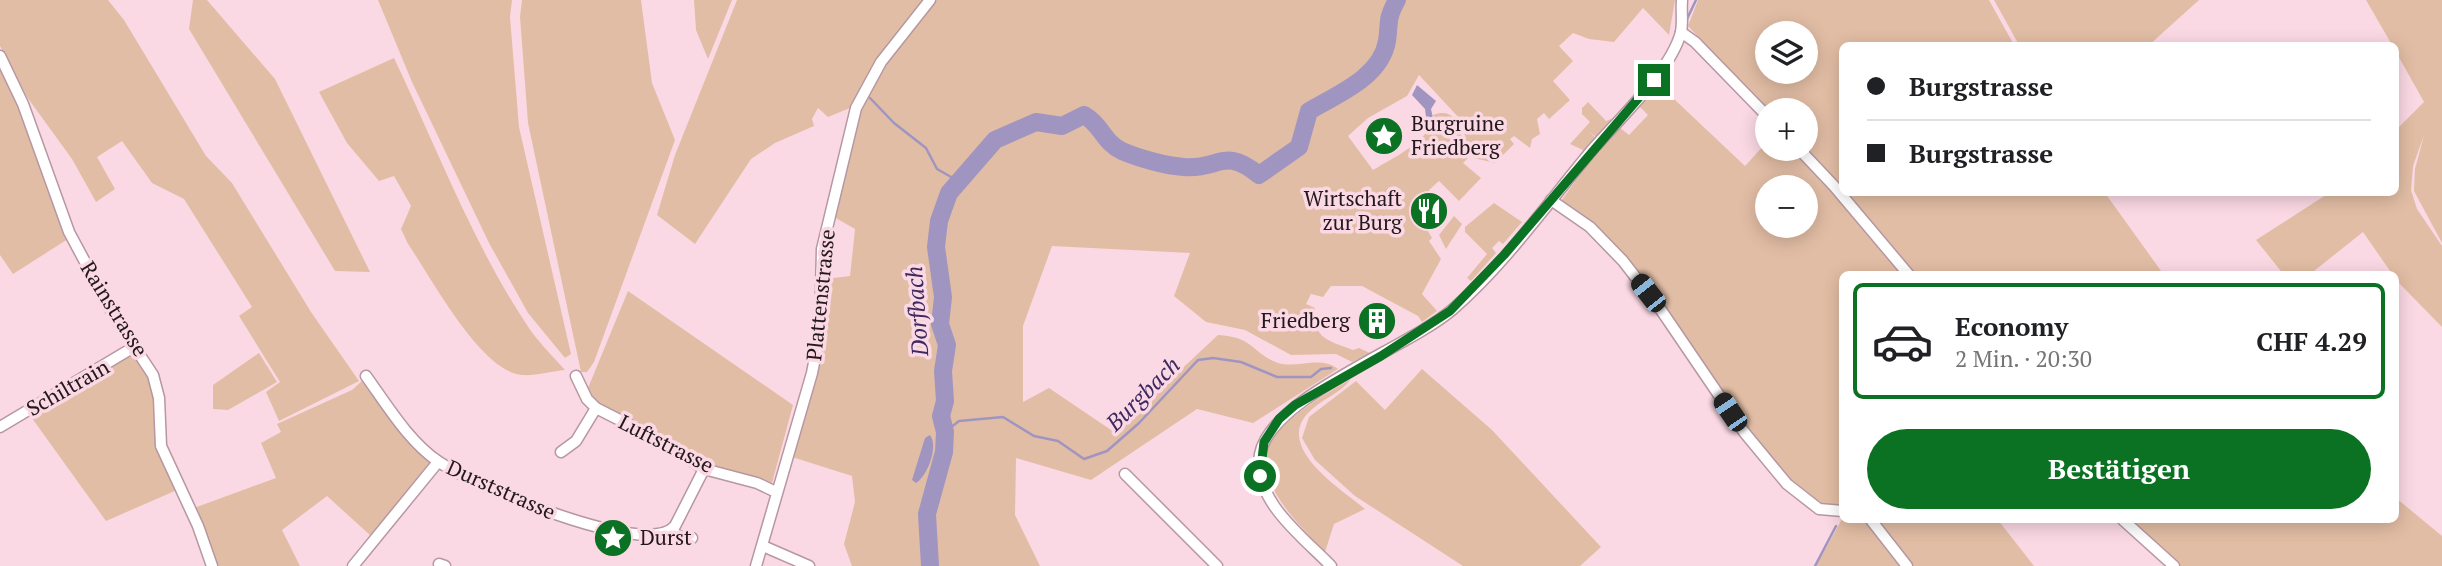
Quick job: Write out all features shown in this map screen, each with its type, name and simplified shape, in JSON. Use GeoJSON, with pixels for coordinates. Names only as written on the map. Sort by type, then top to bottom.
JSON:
{"type":"FeatureCollection","features":[{"type":"Feature","properties":{"kind":"street","name":"Plattenstrasse"},"geometry":{"type":"LineString","coordinates":[[756,566],[812,373],[820,332],[822,249],[856,108],[881,62],[930,0]]}},
{"type":"Feature","properties":{"kind":"street"},"geometry":{"type":"LineString","coordinates":[[1331,566],[1286,520],[1267,492],[1259,464],[1270,430],[1295,405],[1381,356],[1450,311],[1551,200],[1649,86],[1681,32],[1682,0]]}},
{"type":"Feature","properties":{"kind":"street"},"geometry":{"type":"LineString","coordinates":[[1680,13],[1691,0]]}},
{"type":"Feature","properties":{"kind":"street"},"geometry":{"type":"LineString","coordinates":[[1681,32],[1695,42],[1755,104]]}},
{"type":"Feature","properties":{"kind":"street","name":"Rainstrasse"},"geometry":{"type":"LineString","coordinates":[[0,56],[23,104],[69,232],[134,347],[148,364],[156,383],[161,446],[198,526],[212,566]]}},
{"type":"Feature","properties":{"kind":"street"},"geometry":{"type":"LineString","coordinates":[[1810,161],[1839,192]]}},
{"type":"Feature","properties":{"kind":"street"},"geometry":{"type":"LineString","coordinates":[[1842,196],[1906,271]]}},
{"type":"Feature","properties":{"kind":"street"},"geometry":{"type":"LineString","coordinates":[[1551,200],[1590,227],[1623,261],[1661,310],[1744,432],[1787,484],[1819,509],[1839,511]]}},
{"type":"Feature","properties":{"kind":"street","name":"Schiltrain"},"geometry":{"type":"LineString","coordinates":[[0,427],[134,347]]}},
{"type":"Feature","properties":{"kind":"street","name":"Durststrasse"},"geometry":{"type":"LineString","coordinates":[[366,376],[402,425],[438,462],[516,501],[561,517],[634,534],[673,530],[677,536],[692,538]]}},
{"type":"Feature","properties":{"kind":"street"},"geometry":{"type":"LineString","coordinates":[[561,452],[576,441],[596,408],[587,399],[576,376]]}},
{"type":"Feature","properties":{"kind":"street","name":"Luftstrasse"},"geometry":{"type":"LineString","coordinates":[[596,408],[661,441],[705,469],[776,492]]}},
{"type":"Feature","properties":{"kind":"street"},"geometry":{"type":"LineString","coordinates":[[353,566],[438,462]]}},
{"type":"Feature","properties":{"kind":"street"},"geometry":{"type":"LineString","coordinates":[[673,530],[705,469]]}},
{"type":"Feature","properties":{"kind":"street"},"geometry":{"type":"LineString","coordinates":[[1125,474],[1217,566]]}},
{"type":"Feature","properties":{"kind":"street"},"geometry":{"type":"LineString","coordinates":[[1873,523],[1906,566]]}},
{"type":"Feature","properties":{"kind":"street"},"geometry":{"type":"LineString","coordinates":[[2126,523],[2174,566]]}},
{"type":"Feature","properties":{"kind":"street"},"geometry":{"type":"LineString","coordinates":[[763,547],[809,566]]}},
{"type":"Feature","properties":{"kind":"shaded area"},"geometry":{"type":"Polygon","coordinates":[[[0,0],[108,0],[124,20],[206,156],[232,183],[311,312],[359,381],[279,421],[266,392],[280,382],[239,316],[252,307],[184,199],[152,183],[122,141],[97,157],[115,189],[96,202],[72,159],[27,97],[0,46],[0,0]]]}},
{"type":"Feature","properties":{"kind":"shaded area"},"geometry":{"type":"Polygon","coordinates":[[[193,0],[207,0],[275,79],[370,272],[335,271],[189,29],[193,0]]]}},
{"type":"Feature","properties":{"kind":"shaded area"},"geometry":{"type":"Polygon","coordinates":[[[378,0],[512,0],[510,17],[519,127],[571,354],[565,358],[528,313],[489,243],[412,82],[378,0]]]}},
{"type":"Feature","properties":{"kind":"shaded area"},"geometry":{"type":"Polygon","coordinates":[[[522,0],[641,0],[652,83],[675,140],[594,362],[587,372],[581,372],[528,123],[520,17],[522,0]]]}},
{"type":"Feature","properties":{"kind":"shaded area"},"geometry":{"type":"Polygon","coordinates":[[[694,0],[732,0],[708,59],[696,30],[694,0]]]}},
{"type":"Feature","properties":{"kind":"shaded area"},"geometry":{"type":"Polygon","coordinates":[[[737,0],[924,0],[872,68],[850,108],[828,117],[818,108],[812,119],[814,126],[775,143],[751,159],[695,244],[657,215],[675,155],[737,0]]]}},
{"type":"Feature","properties":{"kind":"shaded area"},"geometry":{"type":"Polygon","coordinates":[[[936,0],[1675,0],[1669,35],[1643,8],[1614,42],[1589,39],[1573,33],[1559,46],[1573,61],[1553,81],[1570,100],[1549,119],[1544,113],[1537,119],[1540,134],[1532,139],[1530,148],[1514,136],[1510,139],[1514,144],[1495,163],[1474,158],[1469,152],[1461,120],[1419,75],[1407,96],[1368,118],[1348,136],[1373,170],[1422,137],[1435,121],[1433,115],[1449,115],[1455,119],[1468,158],[1463,163],[1481,178],[1459,201],[1439,181],[1429,190],[1431,193],[1412,204],[1432,238],[1429,241],[1441,259],[1422,294],[1437,311],[1422,322],[1418,316],[1362,286],[1331,286],[1323,297],[1311,294],[1306,304],[1315,308],[1316,326],[1324,337],[1353,350],[1359,348],[1370,353],[1352,362],[1336,354],[1291,355],[1245,330],[1206,322],[1174,296],[1190,253],[1052,246],[1023,326],[1023,402],[1049,388],[1114,432],[1218,335],[1246,342],[1278,363],[1324,363],[1338,369],[1253,423],[1197,409],[1091,480],[1016,458],[1015,515],[1040,566],[852,566],[844,544],[855,502],[852,476],[789,456],[801,415],[825,279],[850,276],[855,229],[834,217],[861,108],[879,74],[936,0]]]}},
{"type":"Feature","properties":{"kind":"shaded area"},"geometry":{"type":"Polygon","coordinates":[[[1698,0],[1989,0],[2012,42],[1839,42],[1839,185],[1816,161],[1818,161],[1818,98],[1757,98],[1688,26],[1698,0]]]}},
{"type":"Feature","properties":{"kind":"shaded area"},"geometry":{"type":"Polygon","coordinates":[[[1994,0],[2199,0],[2152,42],[2017,42],[1994,0]]]}},
{"type":"Feature","properties":{"kind":"shaded area"},"geometry":{"type":"Polygon","coordinates":[[[2366,0],[2442,0],[2442,243],[2414,191],[2415,169],[2424,135],[2413,166],[2411,190],[2417,209],[2442,246],[2442,327],[2399,283],[2399,271],[2390,271],[2363,232],[2314,271],[2281,271],[2256,240],[2324,196],[2399,196],[2399,127],[2424,102],[2399,57],[2399,42],[2390,42],[2366,0]]]}},
{"type":"Feature","properties":{"kind":"shaded area"},"geometry":{"type":"Polygon","coordinates":[[[394,58],[490,262],[531,331],[565,370],[522,375],[506,370],[474,340],[443,299],[408,244],[401,229],[411,206],[394,176],[379,181],[347,143],[319,92],[394,58]]]}},
{"type":"Feature","properties":{"kind":"shaded area"},"geometry":{"type":"Polygon","coordinates":[[[0,65],[32,138],[68,239],[13,274],[0,255],[0,65]]]}},
{"type":"Feature","properties":{"kind":"shaded area"},"geometry":{"type":"Polygon","coordinates":[[[1656,82],[1745,166],[1755,155],[1755,161],[1804,161],[1817,175],[1755,175],[1755,238],[1818,238],[1818,176],[1901,271],[1839,271],[1839,510],[1813,504],[1760,449],[1651,292],[1561,201],[1613,130],[1620,128],[1629,135],[1648,115],[1638,105],[1656,82]]]}},
{"type":"Feature","properties":{"kind":"shaded area"},"geometry":{"type":"Polygon","coordinates":[[[1417,85],[1436,101],[1431,109],[1433,118],[1428,132],[1425,109],[1412,95],[1417,85]]]}},
{"type":"Feature","properties":{"kind":"shaded area"},"geometry":{"type":"Polygon","coordinates":[[[1588,102],[1606,121],[1614,118],[1596,137],[1588,131],[1596,138],[1585,151],[1570,144],[1590,122],[1582,114],[1582,108],[1588,102]]]}},
{"type":"Feature","properties":{"kind":"shaded area"},"geometry":{"type":"Polygon","coordinates":[[[1849,196],[2107,196],[2161,271],[1912,271],[1849,196]]]}},
{"type":"Feature","properties":{"kind":"shaded area"},"geometry":{"type":"Polygon","coordinates":[[[1494,203],[1522,222],[1503,244],[1499,241],[1492,248],[1496,253],[1471,281],[1467,278],[1487,254],[1465,232],[1465,227],[1494,203]]]}},
{"type":"Feature","properties":{"kind":"shaded area"},"geometry":{"type":"Polygon","coordinates":[[[1454,216],[1462,224],[1446,249],[1439,235],[1454,216]]]}},
{"type":"Feature","properties":{"kind":"shaded area"},"geometry":{"type":"Polygon","coordinates":[[[628,291],[793,405],[772,483],[703,464],[597,403],[588,388],[628,291]]]}},
{"type":"Feature","properties":{"kind":"shaded area"},"geometry":{"type":"Polygon","coordinates":[[[259,353],[277,382],[228,410],[213,409],[213,385],[259,353]]]}},
{"type":"Feature","properties":{"kind":"shaded area"},"geometry":{"type":"Polygon","coordinates":[[[129,355],[148,374],[152,385],[158,450],[177,490],[106,521],[29,414],[129,355]]]}},
{"type":"Feature","properties":{"kind":"shaded area"},"geometry":{"type":"Polygon","coordinates":[[[1422,369],[1492,430],[1601,547],[1580,566],[1463,566],[1355,496],[1315,460],[1302,438],[1309,417],[1356,381],[1385,410],[1422,369]]]}},
{"type":"Feature","properties":{"kind":"shaded area"},"geometry":{"type":"Polygon","coordinates":[[[1351,379],[1313,408],[1300,426],[1300,440],[1315,467],[1365,509],[1334,524],[1325,552],[1277,496],[1267,474],[1266,455],[1274,437],[1291,419],[1351,379]]]}},
{"type":"Feature","properties":{"kind":"shaded area"},"geometry":{"type":"Polygon","coordinates":[[[362,381],[397,427],[433,462],[371,536],[327,496],[282,530],[300,566],[215,566],[194,508],[276,478],[261,443],[281,432],[277,424],[352,390],[362,381]]]}},
{"type":"Feature","properties":{"kind":"shaded area"},"geometry":{"type":"Polygon","coordinates":[[[930,435],[933,447],[930,461],[916,483],[912,480],[925,438],[930,435]]]}},
{"type":"Feature","properties":{"kind":"shaded area"},"geometry":{"type":"Polygon","coordinates":[[[2399,500],[2442,536],[2442,566],[2179,566],[2131,523],[2399,523],[2399,500]]]}},
{"type":"Feature","properties":{"kind":"shaded area"},"geometry":{"type":"Polygon","coordinates":[[[1840,523],[1871,523],[1904,566],[1816,566],[1840,523]]]}},
{"type":"Feature","properties":{"kind":"shaded area"},"geometry":{"type":"Polygon","coordinates":[[[1875,523],[2000,523],[2034,566],[1909,566],[1875,523]]]}},
{"type":"Feature","properties":{"kind":"waterway","name":"Dorfbach"},"geometry":{"type":"LineString","coordinates":[[930,566],[927,514],[944,452],[945,432],[941,416],[945,401],[943,371],[947,345],[940,324],[943,297],[936,247],[939,221],[949,193],[995,140],[1036,122],[1062,126],[1084,115],[1095,123],[1116,148],[1136,156],[1184,167],[1222,161],[1237,162],[1259,175],[1299,147],[1309,111],[1357,83],[1376,65],[1383,54],[1390,16],[1397,0]]}},
{"type":"Feature","properties":{"kind":"waterway","name":"Burgbach"},"geometry":{"type":"LineString","coordinates":[[1687,19],[1696,0]]}},
{"type":"Feature","properties":{"kind":"waterway"},"geometry":{"type":"LineString","coordinates":[[870,98],[894,123],[926,148],[937,169],[960,182]]}},
{"type":"Feature","properties":{"kind":"waterway","name":"Burgbach"},"geometry":{"type":"LineString","coordinates":[[945,432],[959,421],[1003,417],[1034,436],[1058,441],[1084,459],[1107,451],[1139,423],[1198,360],[1213,358],[1241,362],[1277,377],[1311,377],[1321,369],[1331,368]]}},
{"type":"Feature","properties":{"kind":"waterway"},"geometry":{"type":"LineString","coordinates":[[1815,566],[1836,526]]}},
{"type":"Feature","properties":{"kind":"place","name":"Burgruine Friedberg"},"geometry":{"type":"Point","coordinates":[1384,136]}},
{"type":"Feature","properties":{"kind":"place","name":"Wirtschaft zur Burg"},"geometry":{"type":"Point","coordinates":[1429,211]}},
{"type":"Feature","properties":{"kind":"place","name":"Friedberg"},"geometry":{"type":"Point","coordinates":[1377,321]}},
{"type":"Feature","properties":{"kind":"place","name":"Durst"},"geometry":{"type":"Point","coordinates":[613,538]}},
{"type":"Feature","properties":{"kind":"route"},"geometry":{"type":"LineString","coordinates":[[1260,476],[1259,464],[1264,442],[1279,419],[1295,405],[1381,356],[1450,311],[1504,255],[1654,80]]}}]}
